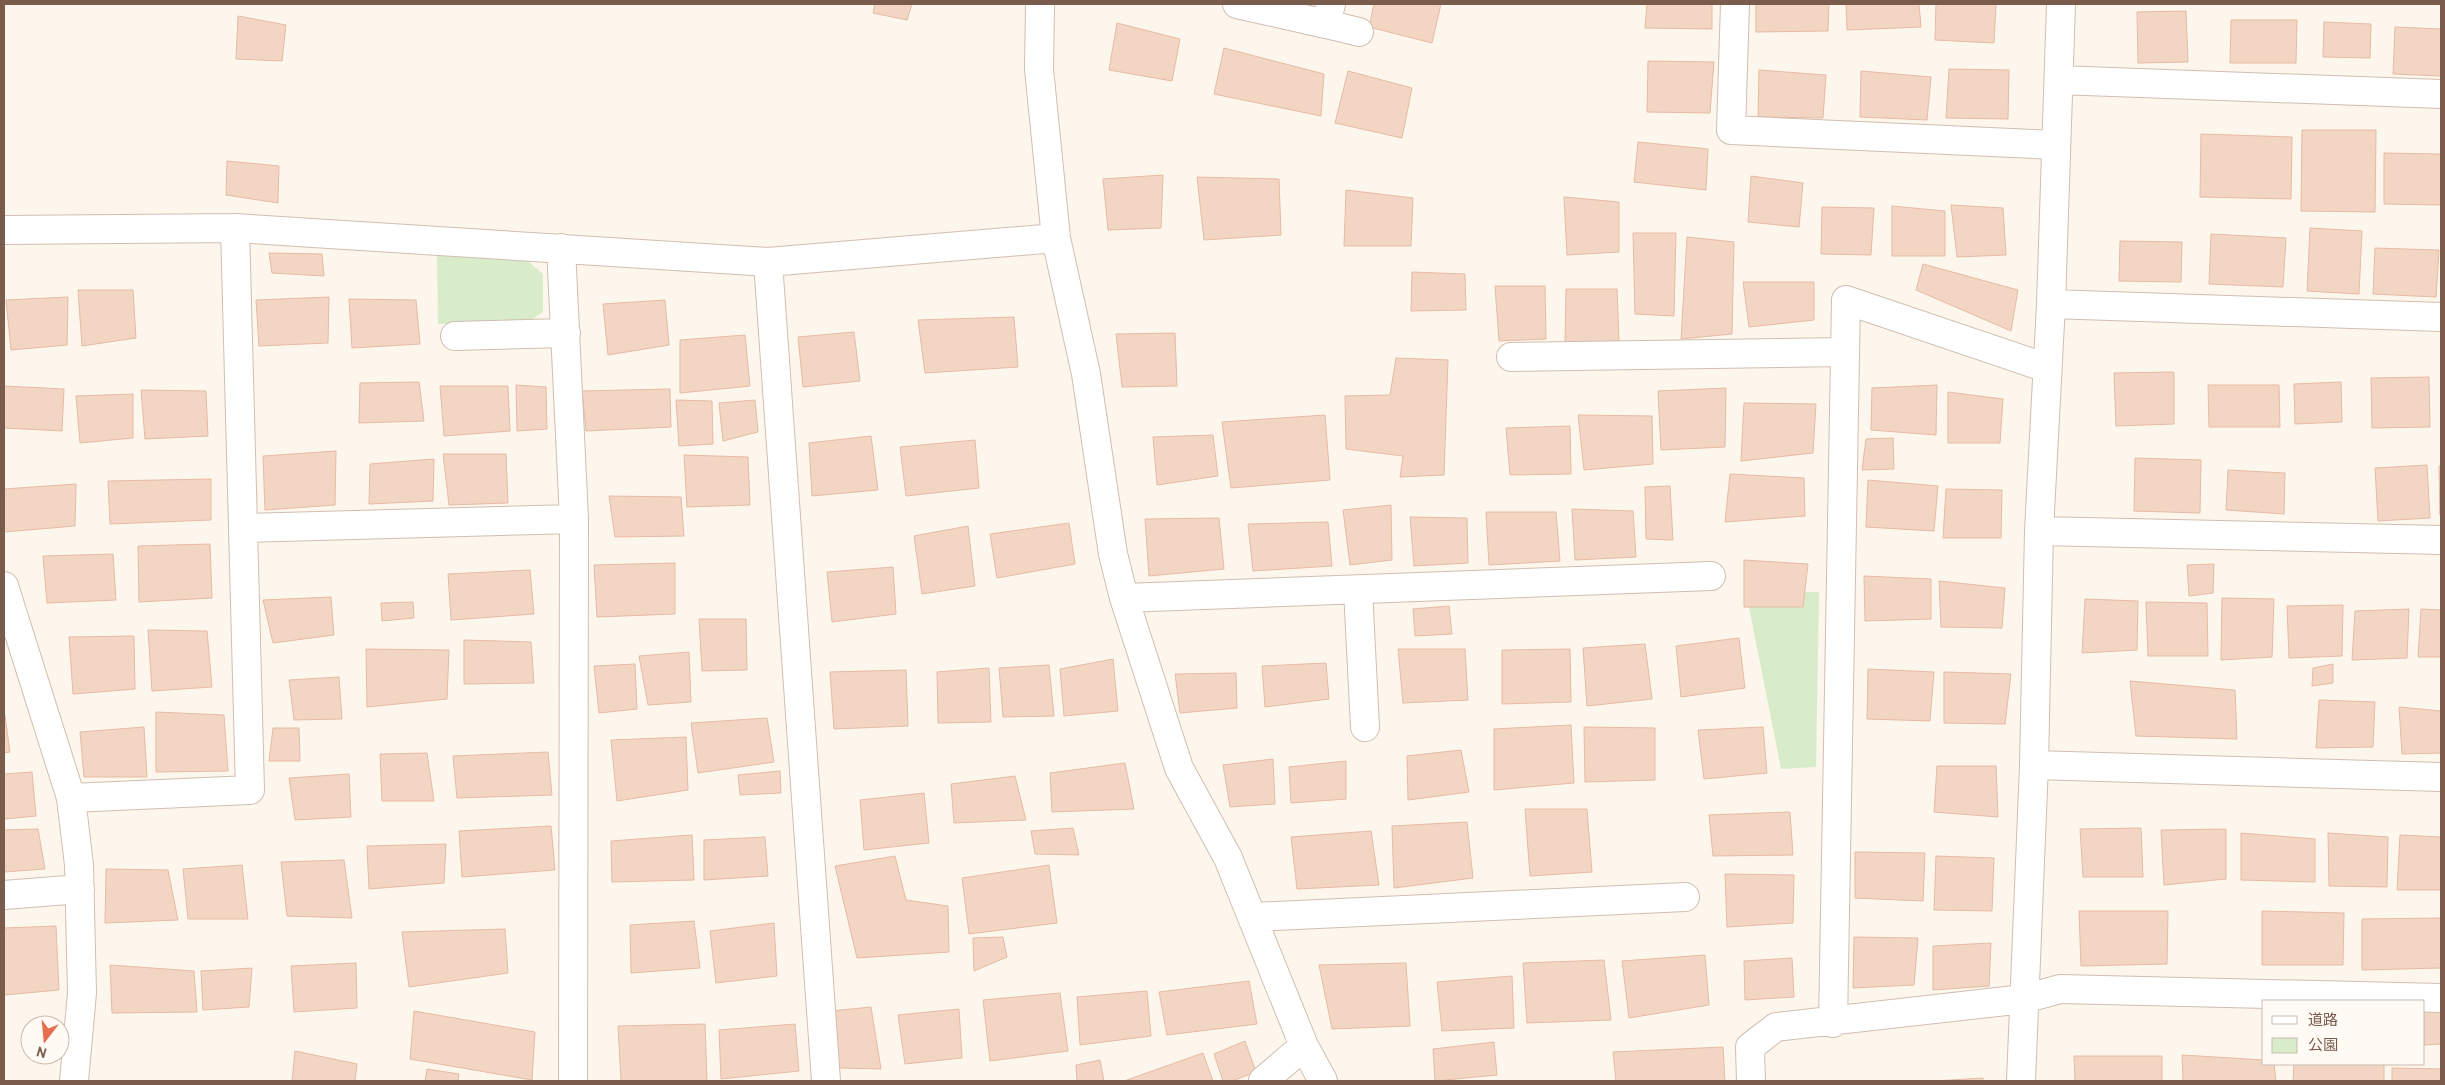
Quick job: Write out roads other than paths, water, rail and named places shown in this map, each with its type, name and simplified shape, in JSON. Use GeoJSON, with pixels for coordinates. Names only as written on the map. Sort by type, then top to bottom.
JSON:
{"type":"FeatureCollection","features":[{"type":"Feature","properties":{"kind":"street"},"geometry":{"type":"LineString","coordinates":[[1040,4],[1039,69],[1056,238],[1086,374],[1113,554],[1124,598],[1178,768],[1228,858],[1304,1046],[1323,1081]]}},
{"type":"Feature","properties":{"kind":"street"},"geometry":{"type":"LineString","coordinates":[[1237,4],[1329,14],[1359,32]]}},
{"type":"Feature","properties":{"kind":"street"},"geometry":{"type":"LineString","coordinates":[[1734,4],[1731,130],[2056,145]]}},
{"type":"Feature","properties":{"kind":"street"},"geometry":{"type":"LineString","coordinates":[[2021,1081],[2034,765],[2039,531],[2051,304],[2061,4]]}},
{"type":"Feature","properties":{"kind":"street"},"geometry":{"type":"LineString","coordinates":[[2059,80],[2441,94]]}},
{"type":"Feature","properties":{"kind":"street"},"geometry":{"type":"LineString","coordinates":[[4,230],[235,228],[768,262],[1056,238]]}},
{"type":"Feature","properties":{"kind":"street"},"geometry":{"type":"LineString","coordinates":[[71,798],[250,790],[235,228]]}},
{"type":"Feature","properties":{"kind":"street"},"geometry":{"type":"LineString","coordinates":[[562,248],[574,519],[573,1081]]}},
{"type":"Feature","properties":{"kind":"street"},"geometry":{"type":"LineString","coordinates":[[768,262],[826,1081]]}},
{"type":"Feature","properties":{"kind":"street"},"geometry":{"type":"LineString","coordinates":[[1832,1022],[1846,300],[2047,368]]}},
{"type":"Feature","properties":{"kind":"street"},"geometry":{"type":"LineString","coordinates":[[2051,304],[2441,317]]}},
{"type":"Feature","properties":{"kind":"street"},"geometry":{"type":"LineString","coordinates":[[455,336],[566,333]]}},
{"type":"Feature","properties":{"kind":"street"},"geometry":{"type":"LineString","coordinates":[[1511,358],[1845,352]]}},
{"type":"Feature","properties":{"kind":"street"},"geometry":{"type":"LineString","coordinates":[[244,528],[574,519]]}},
{"type":"Feature","properties":{"kind":"street"},"geometry":{"type":"LineString","coordinates":[[2039,531],[2441,540]]}},
{"type":"Feature","properties":{"kind":"street"},"geometry":{"type":"LineString","coordinates":[[1124,598],[1711,576]]}},
{"type":"Feature","properties":{"kind":"street"},"geometry":{"type":"LineString","coordinates":[[4,586],[71,798],[80,889],[82,994],[74,1081]]}},
{"type":"Feature","properties":{"kind":"street"},"geometry":{"type":"LineString","coordinates":[[1358,590],[1365,727]]}},
{"type":"Feature","properties":{"kind":"street"},"geometry":{"type":"LineString","coordinates":[[2034,765],[2441,777]]}},
{"type":"Feature","properties":{"kind":"street"},"geometry":{"type":"LineString","coordinates":[[4,895],[80,889]]}},
{"type":"Feature","properties":{"kind":"street"},"geometry":{"type":"LineString","coordinates":[[1253,917],[1685,897]]}},
{"type":"Feature","properties":{"kind":"street"},"geometry":{"type":"LineString","coordinates":[[1751,1081],[1750,1048],[1776,1027],[1832,1022],[2024,998],[2060,989],[2441,998]]}},
{"type":"Feature","properties":{"kind":"street"},"geometry":{"type":"LineString","coordinates":[[1263,1081],[1304,1046]]}}]}
